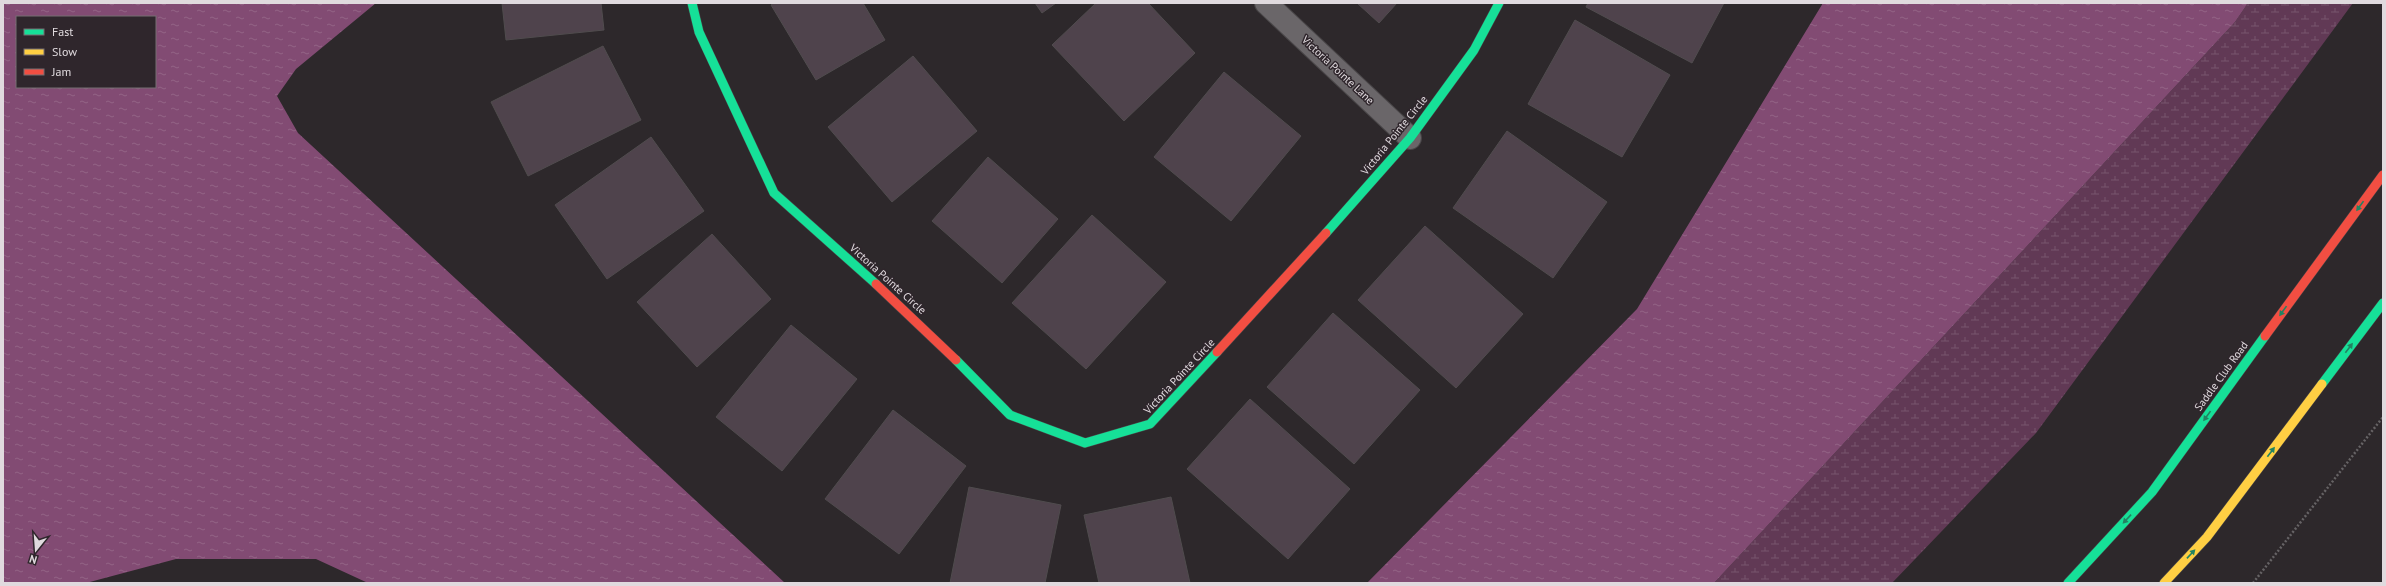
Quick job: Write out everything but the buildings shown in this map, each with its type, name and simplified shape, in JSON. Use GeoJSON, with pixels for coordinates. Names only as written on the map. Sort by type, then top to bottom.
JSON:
{"type":"FeatureCollection","features":[{"type":"Feature","properties":{"kind":"street","name":"Victoria Pointe Circle"},"geometry":{"type":"LineString","coordinates":[[692,3],[699,32],[774,193],[906,311],[1010,415],[1085,443],[1150,424],[1287,277],[1410,138],[1474,50],[1499,3]]}},
{"type":"Feature","properties":{"kind":"street","name":"Victoria Pointe Lane"},"geometry":{"type":"LineString","coordinates":[[1266,3],[1410,138]]}},
{"type":"Feature","properties":{"kind":"street","name":"Saddle Club Road"},"geometry":{"type":"LineString","coordinates":[[2068,583],[2152,492],[2383,175]]}},
{"type":"Feature","properties":{"kind":"street"},"geometry":{"type":"LineString","coordinates":[[2164,583],[2207,537],[2383,303]]}},
{"type":"Feature","properties":{"kind":"path"},"geometry":{"type":"LineString","coordinates":[[2254,583],[2383,417]]}},
{"type":"Feature","properties":{"kind":"green space"},"geometry":{"type":"Polygon","coordinates":[[[2248,3],[2353,3],[2036,433],[1892,583],[1714,583],[2235,22],[2248,3]]]}},
{"type":"Feature","properties":{"kind":"water"},"geometry":{"type":"Polygon","coordinates":[[[3,3],[376,3],[296,69],[277,96],[298,133],[785,583],[368,583],[316,559],[176,559],[86,583],[3,583],[3,3]]]}},
{"type":"Feature","properties":{"kind":"water"},"geometry":{"type":"Polygon","coordinates":[[[1823,3],[2248,3],[2235,22],[1714,583],[1367,583],[1637,309],[1823,3]]]}},
{"type":"Feature","properties":{"kind":"traffic: fast"},"geometry":{"type":"LineString","coordinates":[[692,3],[699,32],[774,193],[876,284]]}},
{"type":"Feature","properties":{"kind":"traffic: fast"},"geometry":{"type":"LineString","coordinates":[[1326,233],[1410,138],[1474,50],[1499,3]]}},
{"type":"Feature","properties":{"kind":"traffic: fast"},"geometry":{"type":"LineString","coordinates":[[2322,384],[2383,303]]}},
{"type":"Feature","properties":{"kind":"traffic: fast"},"geometry":{"type":"LineString","coordinates":[[2068,583],[2152,492],[2265,336]]}},
{"type":"Feature","properties":{"kind":"traffic: fast"},"geometry":{"type":"LineString","coordinates":[[956,360],[1010,415],[1085,443],[1150,424],[1217,352]]}},
{"type":"Feature","properties":{"kind":"traffic: slow"},"geometry":{"type":"LineString","coordinates":[[2164,583],[2207,537],[2322,384]]}},
{"type":"Feature","properties":{"kind":"traffic: jam"},"geometry":{"type":"LineString","coordinates":[[2265,336],[2383,175]]}},
{"type":"Feature","properties":{"kind":"traffic: jam"},"geometry":{"type":"LineString","coordinates":[[1217,352],[1326,233]]}},
{"type":"Feature","properties":{"kind":"traffic: jam"},"geometry":{"type":"LineString","coordinates":[[876,284],[956,360]]}}]}
